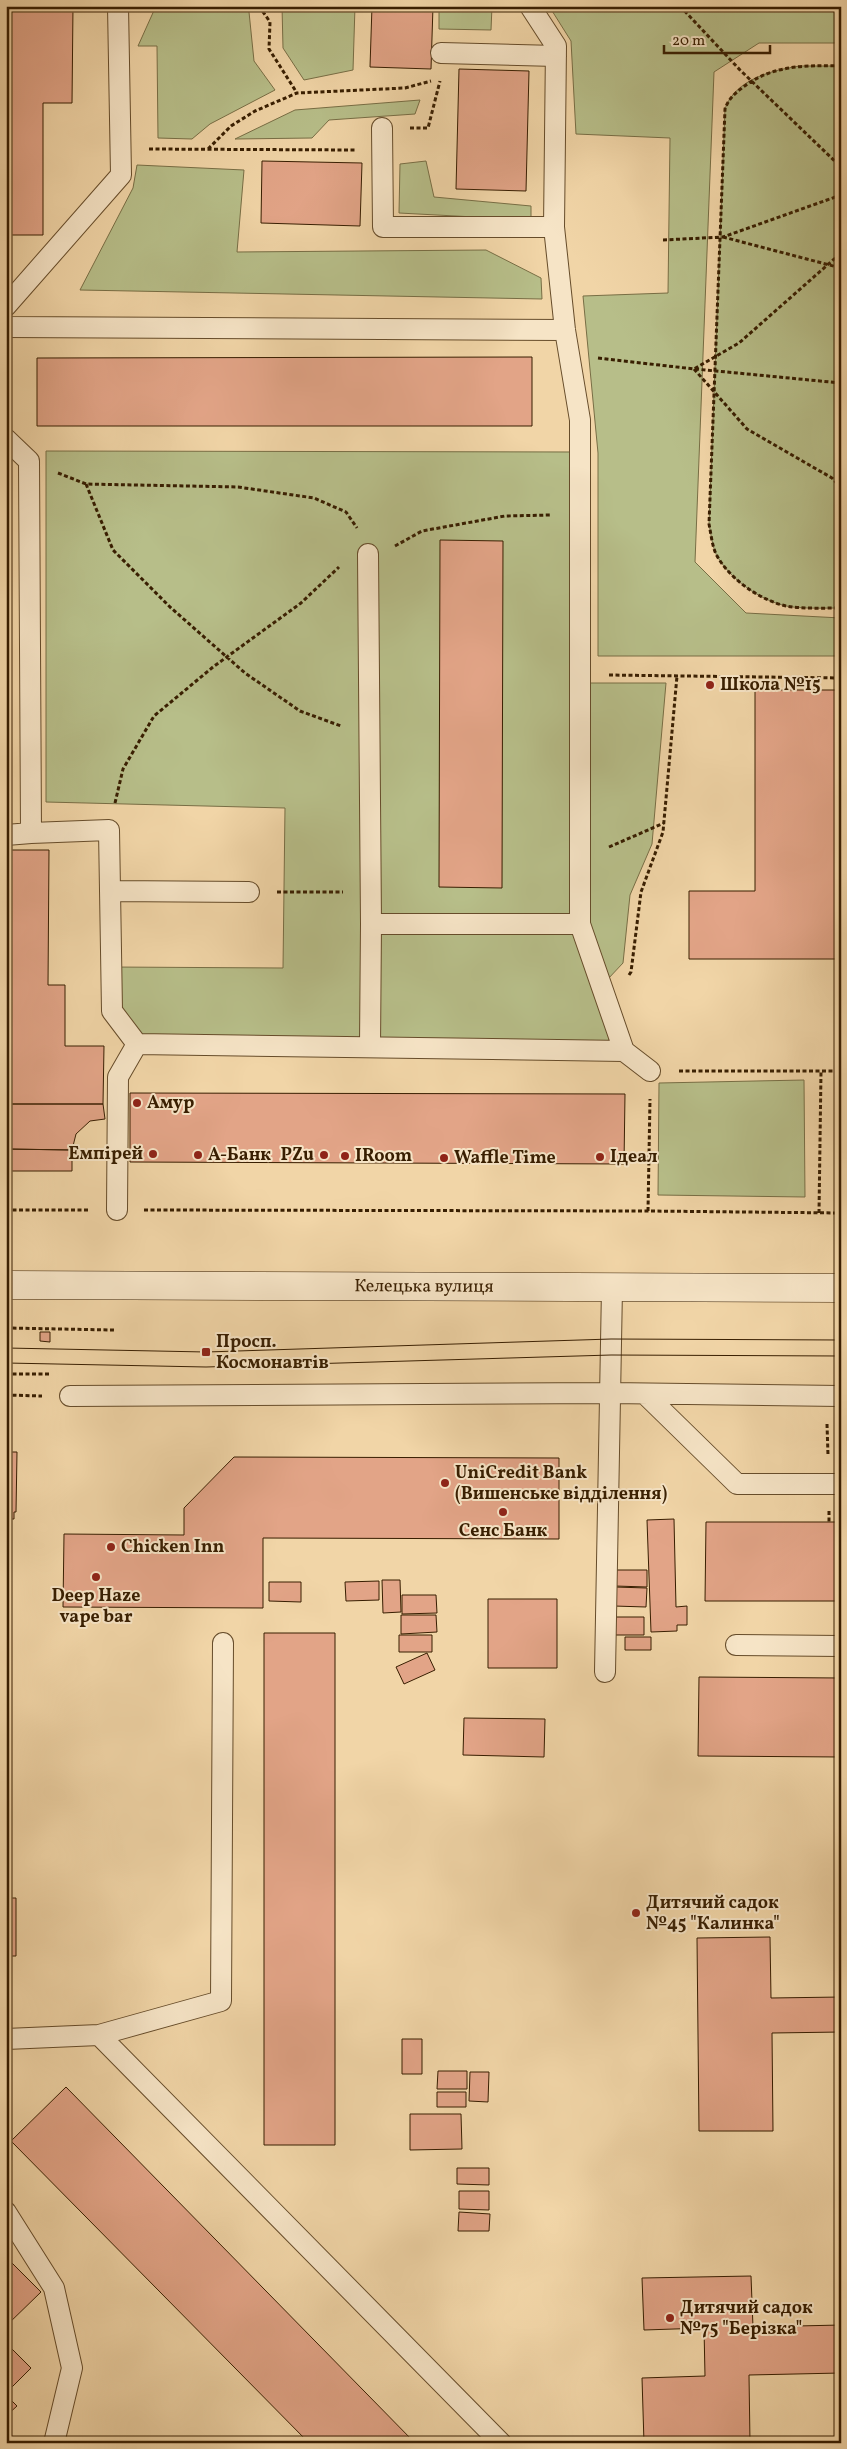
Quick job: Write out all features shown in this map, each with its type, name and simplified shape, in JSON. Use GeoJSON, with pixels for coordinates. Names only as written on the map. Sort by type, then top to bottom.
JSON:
{"type":"FeatureCollection","features":[{"type":"Feature","properties":{"kind":"main road","name":"Келецька вулиця"},"geometry":{"type":"LineString","coordinates":[[6,1285],[841,1288]]}},
{"type":"Feature","properties":{"kind":"lane"},"geometry":{"type":"LineString","coordinates":[[6,306],[121,175],[118,6]]}},
{"type":"Feature","properties":{"kind":"lane"},"geometry":{"type":"LineString","coordinates":[[530,6],[556,46],[554,227],[565,330],[580,420],[580,924],[624,1051],[650,1071]]}},
{"type":"Feature","properties":{"kind":"lane"},"geometry":{"type":"LineString","coordinates":[[441,53],[556,56]]}},
{"type":"Feature","properties":{"kind":"lane"},"geometry":{"type":"LineString","coordinates":[[382,128],[383,227],[554,227]]}},
{"type":"Feature","properties":{"kind":"lane"},"geometry":{"type":"LineString","coordinates":[[6,327],[565,330]]}},
{"type":"Feature","properties":{"kind":"lane"},"geometry":{"type":"LineString","coordinates":[[6,439],[30,461],[31,833]]}},
{"type":"Feature","properties":{"kind":"lane"},"geometry":{"type":"LineString","coordinates":[[370,1046],[369,737],[378,552]]}},
{"type":"Feature","properties":{"kind":"lane"},"geometry":{"type":"LineString","coordinates":[[6,835],[109,830],[112,1011],[136,1044]]}},
{"type":"Feature","properties":{"kind":"lane"},"geometry":{"type":"LineString","coordinates":[[110,891],[249,892]]}},
{"type":"Feature","properties":{"kind":"lane"},"geometry":{"type":"LineString","coordinates":[[371,924],[580,924]]}},
{"type":"Feature","properties":{"kind":"lane"},"geometry":{"type":"LineString","coordinates":[[136,1044],[624,1051]]}},
{"type":"Feature","properties":{"kind":"lane"},"geometry":{"type":"LineString","coordinates":[[117,1210],[118,1077],[136,1044]]}},
{"type":"Feature","properties":{"kind":"lane"},"geometry":{"type":"LineString","coordinates":[[605,1672],[612,1288]]}},
{"type":"Feature","properties":{"kind":"lane"},"geometry":{"type":"LineString","coordinates":[[70,1396],[610,1393],[841,1396]]}},
{"type":"Feature","properties":{"kind":"lane"},"geometry":{"type":"LineString","coordinates":[[645,1394],[737,1484],[841,1484]]}},
{"type":"Feature","properties":{"kind":"lane"},"geometry":{"type":"LineString","coordinates":[[6,2039],[99,2035],[221,2001],[223,1643]]}},
{"type":"Feature","properties":{"kind":"lane"},"geometry":{"type":"LineString","coordinates":[[736,1645],[841,1646]]}},
{"type":"Feature","properties":{"kind":"lane"},"geometry":{"type":"LineString","coordinates":[[99,2035],[501,2443]]}},
{"type":"Feature","properties":{"kind":"lane"},"geometry":{"type":"LineString","coordinates":[[6,2212],[54,2288],[72,2368],[54,2443]]}},
{"type":"Feature","properties":{"kind":"path"},"geometry":{"type":"LineString","coordinates":[[258,6],[270,22],[269,49],[297,93]]}},
{"type":"Feature","properties":{"kind":"path"},"geometry":{"type":"LineString","coordinates":[[680,6],[751,80],[841,167]]}},
{"type":"Feature","properties":{"kind":"path"},"geometry":{"type":"LineString","coordinates":[[841,66],[778,68],[751,80],[736,93],[725,108],[709,524],[718,557],[734,577],[773,603],[787,606],[841,608]]}},
{"type":"Feature","properties":{"kind":"path"},"geometry":{"type":"LineString","coordinates":[[208,149],[239,121],[297,93],[406,88],[440,78],[428,128],[382,128]]}},
{"type":"Feature","properties":{"kind":"path"},"geometry":{"type":"LineString","coordinates":[[120,149],[383,150]]}},
{"type":"Feature","properties":{"kind":"path"},"geometry":{"type":"LineString","coordinates":[[663,240],[721,237],[841,194]]}},
{"type":"Feature","properties":{"kind":"path"},"geometry":{"type":"LineString","coordinates":[[721,237],[841,268]]}},
{"type":"Feature","properties":{"kind":"path"},"geometry":{"type":"LineString","coordinates":[[694,368],[739,343],[841,253]]}},
{"type":"Feature","properties":{"kind":"path"},"geometry":{"type":"LineString","coordinates":[[569,354],[841,383]]}},
{"type":"Feature","properties":{"kind":"path"},"geometry":{"type":"LineString","coordinates":[[694,368],[747,428],[832,478],[841,488]]}},
{"type":"Feature","properties":{"kind":"path"},"geometry":{"type":"LineString","coordinates":[[30,461],[86,484],[238,487],[314,498],[346,512],[361,534]]}},
{"type":"Feature","properties":{"kind":"path"},"geometry":{"type":"LineString","coordinates":[[86,484],[114,550],[170,607],[245,673],[300,711],[369,737]]}},
{"type":"Feature","properties":{"kind":"path"},"geometry":{"type":"LineString","coordinates":[[378,552],[422,531],[505,516],[580,514]]}},
{"type":"Feature","properties":{"kind":"path"},"geometry":{"type":"LineString","coordinates":[[109,830],[123,769],[154,716],[213,667],[301,603],[340,566]]}},
{"type":"Feature","properties":{"kind":"path"},"geometry":{"type":"LineString","coordinates":[[580,674],[841,678]]}},
{"type":"Feature","properties":{"kind":"path"},"geometry":{"type":"LineString","coordinates":[[606,998],[631,972],[641,892],[663,832],[677,676]]}},
{"type":"Feature","properties":{"kind":"path"},"geometry":{"type":"LineString","coordinates":[[580,856],[614,846],[664,823]]}},
{"type":"Feature","properties":{"kind":"path"},"geometry":{"type":"LineString","coordinates":[[249,892],[370,891]]}},
{"type":"Feature","properties":{"kind":"path"},"geometry":{"type":"LineString","coordinates":[[648,1211],[650,1071],[841,1071]]}},
{"type":"Feature","properties":{"kind":"path"},"geometry":{"type":"LineString","coordinates":[[819,1213],[821,1071]]}},
{"type":"Feature","properties":{"kind":"path"},"geometry":{"type":"LineString","coordinates":[[6,1210],[841,1213]]}},
{"type":"Feature","properties":{"kind":"path"},"geometry":{"type":"LineString","coordinates":[[6,1328],[114,1330]]}},
{"type":"Feature","properties":{"kind":"path"},"geometry":{"type":"LineString","coordinates":[[6,1396],[70,1396]]}},
{"type":"Feature","properties":{"kind":"green space"},"geometry":{"type":"Polygon","coordinates":[[[156,6],[231,6],[249,12],[254,61],[275,90],[210,124],[192,139],[158,138],[157,46],[138,46],[156,6]]]}},
{"type":"Feature","properties":{"kind":"green space"},"geometry":{"type":"Polygon","coordinates":[[[282,6],[355,6],[353,70],[304,80],[283,48],[282,6]]]}},
{"type":"Feature","properties":{"kind":"green space"},"geometry":{"type":"Polygon","coordinates":[[[439,6],[492,6],[491,30],[439,29],[439,6]]]}},
{"type":"Feature","properties":{"kind":"green space"},"geometry":{"type":"Polygon","coordinates":[[[549,6],[841,6],[841,43],[759,43],[714,72],[695,562],[746,613],[841,618],[841,656],[598,656],[598,453],[583,296],[668,293],[670,138],[576,134],[571,41],[549,6]]]}},
{"type":"Feature","properties":{"kind":"green space"},"geometry":{"type":"Polygon","coordinates":[[[800,66],[841,66],[841,608],[786,606],[756,594],[737,580],[722,563],[715,551],[709,524],[725,109],[737,90],[746,83],[767,73],[800,66]]]}},
{"type":"Feature","properties":{"kind":"green space"},"geometry":{"type":"Polygon","coordinates":[[[420,100],[415,114],[329,120],[312,138],[235,139],[295,110],[420,100]]]}},
{"type":"Feature","properties":{"kind":"green space"},"geometry":{"type":"Polygon","coordinates":[[[426,161],[434,197],[531,206],[531,220],[399,213],[400,164],[426,161]]]}},
{"type":"Feature","properties":{"kind":"green space"},"geometry":{"type":"Polygon","coordinates":[[[137,165],[244,170],[237,252],[486,250],[541,278],[542,299],[80,290],[133,188],[137,165]]]}},
{"type":"Feature","properties":{"kind":"green space"},"geometry":{"type":"Polygon","coordinates":[[[46,451],[580,452],[580,924],[624,1051],[137,1044],[112,1011],[111,967],[283,968],[285,808],[46,802],[46,451]]]}},
{"type":"Feature","properties":{"kind":"green space"},"geometry":{"type":"Polygon","coordinates":[[[589,683],[666,683],[652,844],[630,895],[623,963],[607,980],[587,921],[589,683]]]}},
{"type":"Feature","properties":{"kind":"green space"},"geometry":{"type":"Polygon","coordinates":[[[804,1080],[805,1197],[658,1195],[659,1083],[804,1080]]]}},
{"type":"Feature","properties":{"kind":"building"},"geometry":{"type":"Polygon","coordinates":[[[6,6],[73,6],[72,103],[43,103],[43,235],[6,235],[6,6]]]}},
{"type":"Feature","properties":{"kind":"building"},"geometry":{"type":"Polygon","coordinates":[[[372,6],[433,6],[431,69],[370,67],[372,6]]]}},
{"type":"Feature","properties":{"kind":"building"},"geometry":{"type":"Polygon","coordinates":[[[459,69],[529,71],[526,191],[456,189],[459,69]]]}},
{"type":"Feature","properties":{"kind":"building"},"geometry":{"type":"Polygon","coordinates":[[[262,161],[362,163],[360,226],[261,223],[262,161]]]}},
{"type":"Feature","properties":{"kind":"building"},"geometry":{"type":"Polygon","coordinates":[[[532,357],[532,426],[37,426],[37,358],[532,357]]]}},
{"type":"Feature","properties":{"kind":"building"},"geometry":{"type":"Polygon","coordinates":[[[440,540],[503,541],[502,888],[439,887],[440,540]]]}},
{"type":"Feature","properties":{"kind":"building"},"geometry":{"type":"Polygon","coordinates":[[[755,690],[841,690],[841,959],[689,959],[689,891],[755,891],[755,690]]]}},
{"type":"Feature","properties":{"kind":"building"},"geometry":{"type":"Polygon","coordinates":[[[6,850],[49,850],[48,985],[65,985],[65,1046],[104,1046],[103,1104],[8,1104],[6,850]]]}},
{"type":"Feature","properties":{"kind":"building"},"geometry":{"type":"Polygon","coordinates":[[[6,984],[8,1104],[103,1104],[105,1119],[90,1121],[76,1134],[72,1150],[6,1149],[6,984]]]}},
{"type":"Feature","properties":{"kind":"building"},"geometry":{"type":"Polygon","coordinates":[[[130,1093],[625,1094],[624,1164],[130,1162],[130,1093]]]}},
{"type":"Feature","properties":{"kind":"building"},"geometry":{"type":"Polygon","coordinates":[[[6,1149],[72,1150],[72,1171],[6,1171],[6,1149]]]}},
{"type":"Feature","properties":{"kind":"building"},"geometry":{"type":"Polygon","coordinates":[[[40,1332],[50,1332],[50,1342],[40,1341],[40,1332]]]}},
{"type":"Feature","properties":{"kind":"building"},"geometry":{"type":"Polygon","coordinates":[[[6,1437],[9,1437],[8,1452],[17,1452],[16,1512],[14,1512],[14,1519],[6,1519],[6,1437]]]}},
{"type":"Feature","properties":{"kind":"building"},"geometry":{"type":"Polygon","coordinates":[[[234,1457],[559,1458],[559,1539],[263,1538],[263,1608],[63,1607],[64,1534],[184,1535],[184,1508],[234,1457]]]}},
{"type":"Feature","properties":{"kind":"building"},"geometry":{"type":"Polygon","coordinates":[[[674,1519],[676,1607],[687,1606],[687,1625],[677,1625],[677,1631],[651,1632],[647,1520],[674,1519]]]}},
{"type":"Feature","properties":{"kind":"building"},"geometry":{"type":"Polygon","coordinates":[[[706,1522],[841,1522],[841,1601],[705,1601],[706,1522]]]}},
{"type":"Feature","properties":{"kind":"building"},"geometry":{"type":"Polygon","coordinates":[[[615,1570],[647,1570],[647,1587],[615,1586],[615,1570]]]}},
{"type":"Feature","properties":{"kind":"building"},"geometry":{"type":"Polygon","coordinates":[[[382,1580],[400,1580],[401,1612],[383,1613],[382,1580]]]}},
{"type":"Feature","properties":{"kind":"building"},"geometry":{"type":"Polygon","coordinates":[[[379,1581],[379,1600],[346,1601],[345,1582],[379,1581]]]}},
{"type":"Feature","properties":{"kind":"building"},"geometry":{"type":"Polygon","coordinates":[[[269,1582],[301,1582],[301,1602],[269,1601],[269,1582]]]}},
{"type":"Feature","properties":{"kind":"building"},"geometry":{"type":"Polygon","coordinates":[[[615,1587],[647,1588],[646,1607],[614,1606],[615,1587]]]}},
{"type":"Feature","properties":{"kind":"building"},"geometry":{"type":"Polygon","coordinates":[[[402,1595],[436,1595],[437,1613],[402,1614],[402,1595]]]}},
{"type":"Feature","properties":{"kind":"building"},"geometry":{"type":"Polygon","coordinates":[[[488,1599],[557,1599],[557,1668],[488,1668],[488,1599]]]}},
{"type":"Feature","properties":{"kind":"building"},"geometry":{"type":"Polygon","coordinates":[[[401,1615],[436,1615],[437,1632],[401,1634],[401,1615]]]}},
{"type":"Feature","properties":{"kind":"building"},"geometry":{"type":"Polygon","coordinates":[[[613,1617],[644,1617],[644,1635],[613,1635],[613,1617]]]}},
{"type":"Feature","properties":{"kind":"building"},"geometry":{"type":"Polygon","coordinates":[[[264,1633],[335,1633],[335,2145],[264,2145],[264,1633]]]}},
{"type":"Feature","properties":{"kind":"building"},"geometry":{"type":"Polygon","coordinates":[[[399,1635],[432,1635],[432,1652],[399,1652],[399,1635]]]}},
{"type":"Feature","properties":{"kind":"building"},"geometry":{"type":"Polygon","coordinates":[[[625,1637],[651,1637],[651,1650],[625,1650],[625,1637]]]}},
{"type":"Feature","properties":{"kind":"building"},"geometry":{"type":"Polygon","coordinates":[[[427,1653],[435,1670],[404,1684],[396,1667],[427,1653]]]}},
{"type":"Feature","properties":{"kind":"building"},"geometry":{"type":"Polygon","coordinates":[[[699,1677],[841,1678],[841,1757],[698,1756],[699,1677]]]}},
{"type":"Feature","properties":{"kind":"building"},"geometry":{"type":"Polygon","coordinates":[[[464,1718],[545,1719],[544,1757],[463,1755],[464,1718]]]}},
{"type":"Feature","properties":{"kind":"building"},"geometry":{"type":"Polygon","coordinates":[[[6,1898],[16,1898],[16,1956],[8,1956],[8,1974],[6,1898]]]}},
{"type":"Feature","properties":{"kind":"building"},"geometry":{"type":"Polygon","coordinates":[[[770,1937],[771,1998],[841,1997],[841,2032],[772,2033],[773,2131],[699,2131],[697,1938],[770,1937]]]}},
{"type":"Feature","properties":{"kind":"building"},"geometry":{"type":"Polygon","coordinates":[[[402,2039],[422,2039],[422,2074],[402,2074],[402,2039]]]}},
{"type":"Feature","properties":{"kind":"building"},"geometry":{"type":"Polygon","coordinates":[[[438,2071],[467,2071],[467,2089],[437,2089],[438,2071]]]}},
{"type":"Feature","properties":{"kind":"building"},"geometry":{"type":"Polygon","coordinates":[[[470,2072],[489,2072],[488,2102],[469,2101],[470,2072]]]}},
{"type":"Feature","properties":{"kind":"building"},"geometry":{"type":"Polygon","coordinates":[[[66,2087],[415,2443],[309,2443],[11,2141],[66,2087]]]}},
{"type":"Feature","properties":{"kind":"building"},"geometry":{"type":"Polygon","coordinates":[[[437,2092],[466,2092],[466,2107],[437,2107],[437,2092]]]}},
{"type":"Feature","properties":{"kind":"building"},"geometry":{"type":"Polygon","coordinates":[[[410,2114],[461,2114],[462,2149],[410,2150],[410,2114]]]}},
{"type":"Feature","properties":{"kind":"building"},"geometry":{"type":"Polygon","coordinates":[[[457,2168],[489,2168],[489,2185],[457,2184],[457,2168]]]}},
{"type":"Feature","properties":{"kind":"building"},"geometry":{"type":"Polygon","coordinates":[[[459,2191],[489,2191],[489,2210],[459,2209],[459,2191]]]}},
{"type":"Feature","properties":{"kind":"building"},"geometry":{"type":"Polygon","coordinates":[[[459,2212],[490,2214],[489,2231],[458,2231],[459,2212]]]}},
{"type":"Feature","properties":{"kind":"building"},"geometry":{"type":"Polygon","coordinates":[[[6,2257],[41,2292],[6,2326],[6,2257]]]}},
{"type":"Feature","properties":{"kind":"building"},"geometry":{"type":"Polygon","coordinates":[[[751,2276],[753,2327],[841,2325],[841,2373],[749,2375],[750,2443],[644,2443],[642,2378],[705,2376],[704,2328],[644,2330],[642,2278],[751,2276]]]}},
{"type":"Feature","properties":{"kind":"building"},"geometry":{"type":"Polygon","coordinates":[[[6,2343],[31,2368],[6,2393],[6,2343]]]}},
{"type":"Feature","properties":{"kind":"building"},"geometry":{"type":"Polygon","coordinates":[[[6,2395],[17,2406],[6,2416],[6,2395]]]}},
{"type":"Feature","properties":{"kind":"tram line"},"geometry":{"type":"LineString","coordinates":[[6,1348],[206,1352],[611,1339],[841,1340]]}},
{"type":"Feature","properties":{"kind":"tram line"},"geometry":{"type":"LineString","coordinates":[[6,1363],[206,1367],[611,1355],[841,1356]]}},
{"type":"Feature","properties":{"kind":"place","name":"Школа №15"},"geometry":{"type":"Point","coordinates":[710,685]}},
{"type":"Feature","properties":{"kind":"place","name":"Амур"},"geometry":{"type":"Point","coordinates":[137,1103]}},
{"type":"Feature","properties":{"kind":"place","name":"Емпірей"},"geometry":{"type":"Point","coordinates":[153,1154]}},
{"type":"Feature","properties":{"kind":"place","name":"А-Банк"},"geometry":{"type":"Point","coordinates":[198,1155]}},
{"type":"Feature","properties":{"kind":"place","name":"PZu"},"geometry":{"type":"Point","coordinates":[324,1155]}},
{"type":"Feature","properties":{"kind":"place","name":"IRoom"},"geometry":{"type":"Point","coordinates":[345,1156]}},
{"type":"Feature","properties":{"kind":"place","name":"Ідеал"},"geometry":{"type":"Point","coordinates":[600,1157]}},
{"type":"Feature","properties":{"kind":"place","name":"Waffle Time"},"geometry":{"type":"Point","coordinates":[444,1158]}},
{"type":"Feature","properties":{"kind":"place","name":"Просп. Космонавтів"},"geometry":{"type":"Point","coordinates":[206,1352]}},
{"type":"Feature","properties":{"kind":"place","name":"UniCredit Bank (Вишенське відділення)"},"geometry":{"type":"Point","coordinates":[445,1483]}},
{"type":"Feature","properties":{"kind":"place","name":"Сенс Банк"},"geometry":{"type":"Point","coordinates":[503,1512]}},
{"type":"Feature","properties":{"kind":"place","name":"Chicken Inn"},"geometry":{"type":"Point","coordinates":[111,1547]}},
{"type":"Feature","properties":{"kind":"place","name":"Deep Haze vape bar"},"geometry":{"type":"Point","coordinates":[96,1577]}},
{"type":"Feature","properties":{"kind":"place","name":"Дитячий садок №45 \"Калинка\""},"geometry":{"type":"Point","coordinates":[636,1913]}},
{"type":"Feature","properties":{"kind":"place","name":"Дитячий садок №75 \"Берізка\""},"geometry":{"type":"Point","coordinates":[670,2318]}}]}
